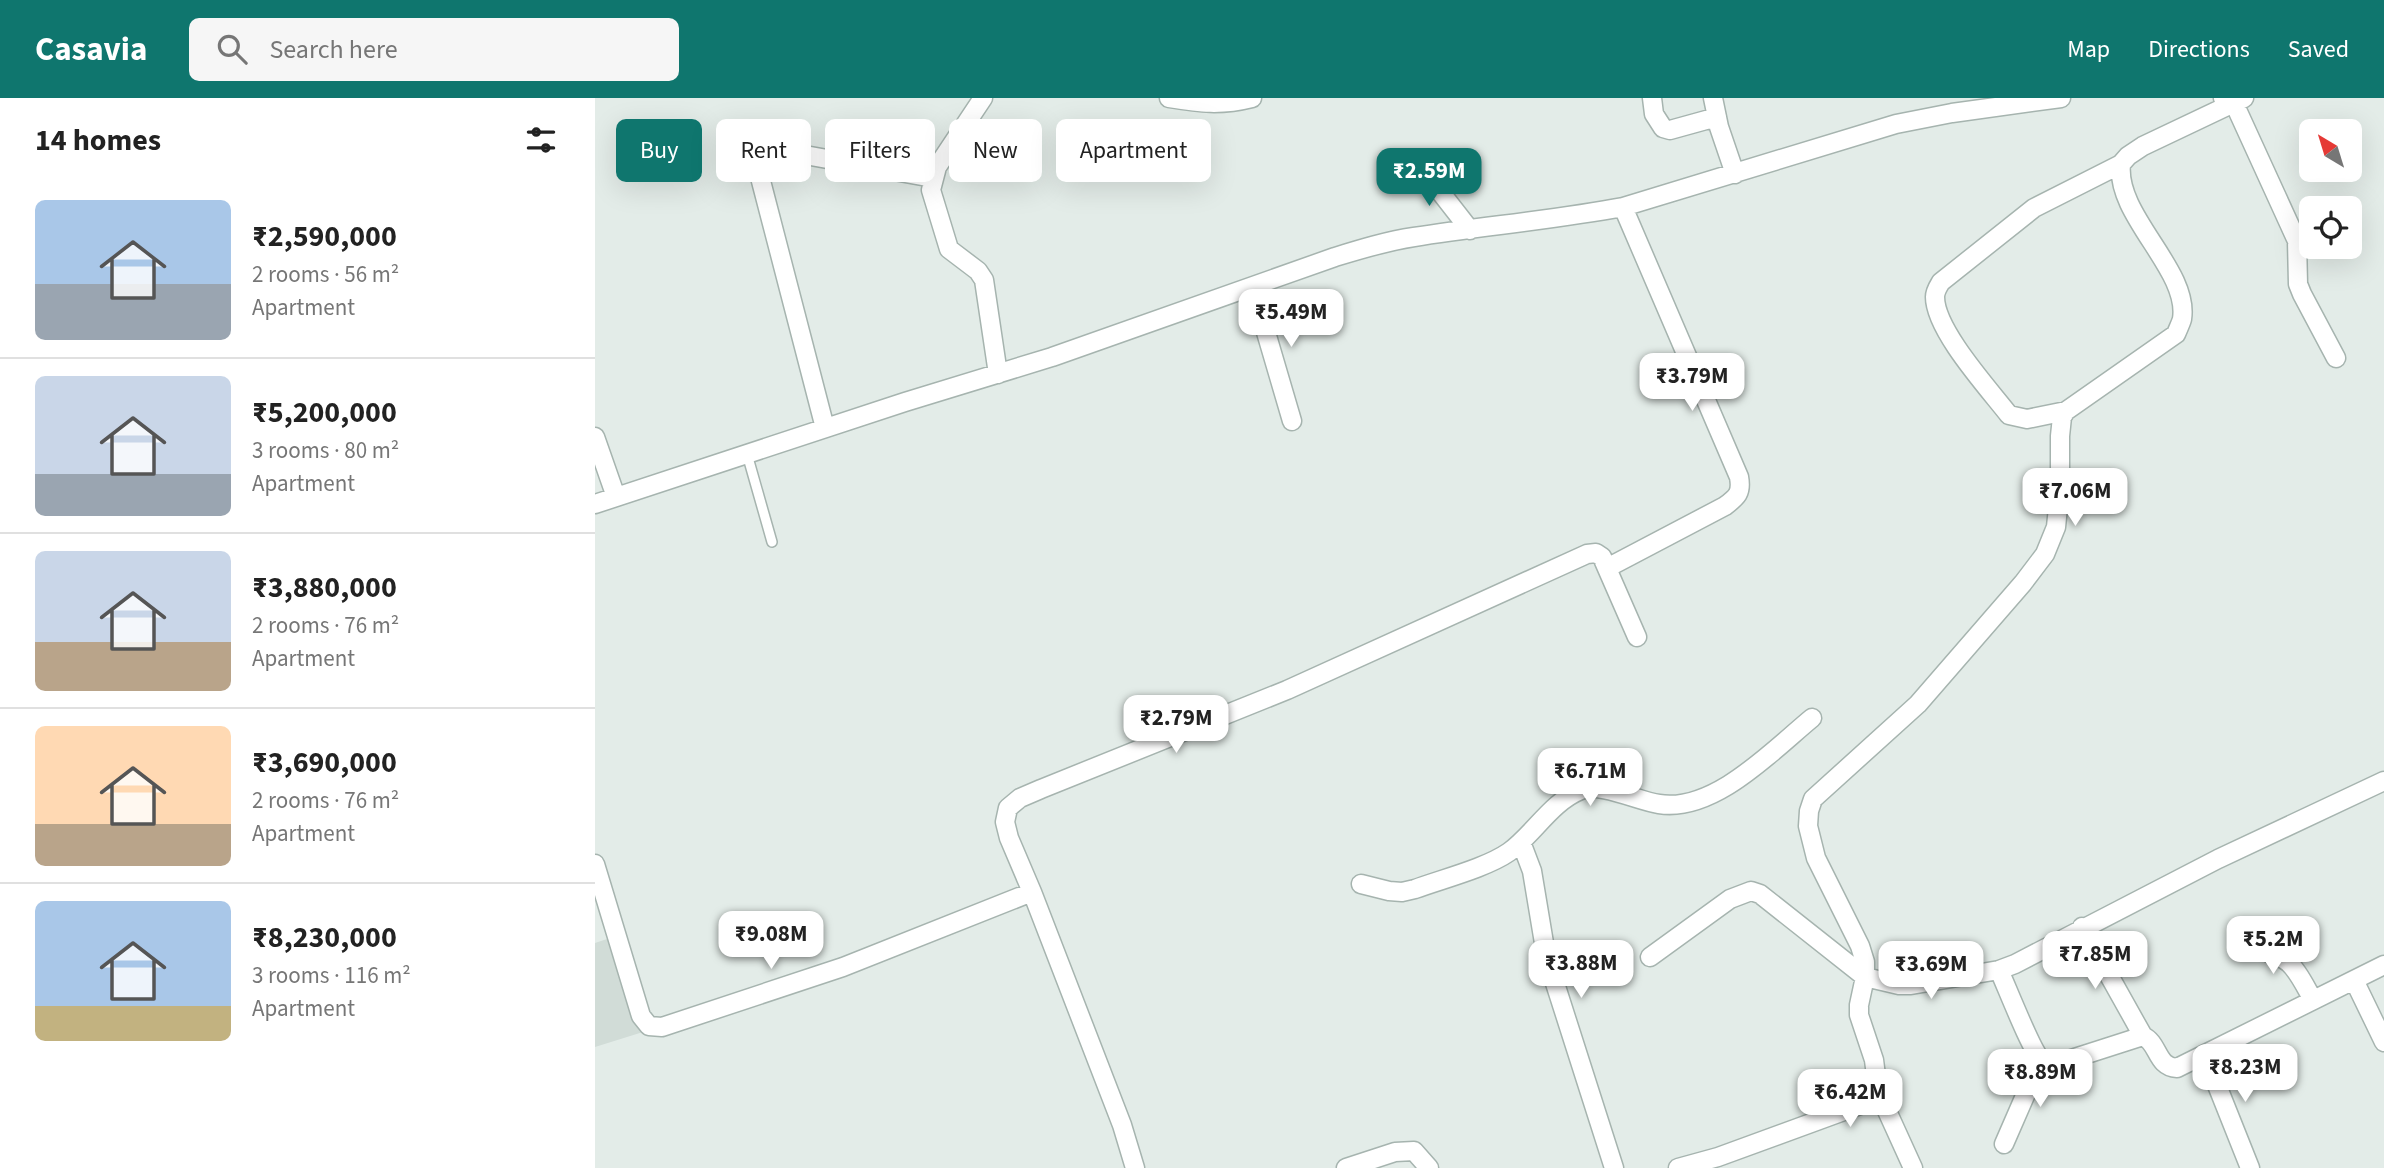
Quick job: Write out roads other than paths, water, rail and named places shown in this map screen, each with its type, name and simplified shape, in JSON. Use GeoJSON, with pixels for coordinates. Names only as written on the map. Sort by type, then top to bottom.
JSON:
{"type":"FeatureCollection","features":[{"type":"Feature","properties":{"kind":"street"},"geometry":{"type":"LineString","coordinates":[[935,172],[983,98]]}},
{"type":"Feature","properties":{"kind":"street"},"geometry":{"type":"LineString","coordinates":[[1169,98],[1206,104],[1225,104],[1251,98]]}},
{"type":"Feature","properties":{"kind":"street"},"geometry":{"type":"LineString","coordinates":[[1652,98],[1654,114],[1663,128],[1670,130],[1717,117]]}},
{"type":"Feature","properties":{"kind":"street"},"geometry":{"type":"LineString","coordinates":[[1713,98],[1735,174]]}},
{"type":"Feature","properties":{"kind":"street"},"geometry":{"type":"LineString","coordinates":[[595,504],[999,374],[1375,245],[1412,237],[1580,215],[1623,206],[1896,124],[1952,113],[2061,98]]}},
{"type":"Feature","properties":{"kind":"street"},"geometry":{"type":"LineString","coordinates":[[2066,411],[2027,419],[2009,415],[1941,322],[1935,300],[1936,290],[1941,282],[2034,208],[2121,164],[2143,146],[2234,100],[2297,241],[2298,284],[2336,358]]}},
{"type":"Feature","properties":{"kind":"street"},"geometry":{"type":"LineString","coordinates":[[825,159],[766,148],[754,154],[825,428]]}},
{"type":"Feature","properties":{"kind":"street"},"geometry":{"type":"LineString","coordinates":[[1417,162],[1470,230]]}},
{"type":"Feature","properties":{"kind":"street"},"geometry":{"type":"LineString","coordinates":[[1913,1168],[1878,1091],[1874,1060],[1859,1015],[1865,962],[1860,946],[1816,858],[1808,826],[1808,811],[1813,799],[1918,704],[2045,554],[2056,527],[2060,488],[2060,436],[2062,417],[2066,411],[2176,334],[2182,318],[2181,299],[2123,186],[2121,164]]}},
{"type":"Feature","properties":{"kind":"street"},"geometry":{"type":"LineString","coordinates":[[932,182],[931,190],[949,249],[978,271],[984,280],[999,374]]}},
{"type":"Feature","properties":{"kind":"street"},"geometry":{"type":"LineString","coordinates":[[1607,568],[1725,506],[1737,497],[1741,488],[1709,404],[1623,206]]}},
{"type":"Feature","properties":{"kind":"street"},"geometry":{"type":"LineString","coordinates":[[1253,288],[1292,421]]}},
{"type":"Feature","properties":{"kind":"street"},"geometry":{"type":"LineString","coordinates":[[595,437],[616,497]]}},
{"type":"Feature","properties":{"kind":"street"},"geometry":{"type":"LineString","coordinates":[[1135,1168],[1122,1125],[1033,892],[1009,838],[1005,822],[1008,808],[1020,798],[1287,690],[1576,558],[1596,553],[1602,557],[1637,637]]}},
{"type":"Feature","properties":{"kind":"street"},"geometry":{"type":"LineString","coordinates":[[1361,884],[1389,891],[1415,889],[1499,858],[1521,842],[1536,824],[1570,795],[1584,789],[1597,788],[1660,804],[1694,800],[1720,790],[1740,777],[1812,718]]}},
{"type":"Feature","properties":{"kind":"street"},"geometry":{"type":"LineString","coordinates":[[1650,957],[1730,899],[1751,891],[1760,894],[1865,977],[1911,985],[1999,970],[2218,859],[2384,781]]}},
{"type":"Feature","properties":{"kind":"street"},"geometry":{"type":"LineString","coordinates":[[1521,842],[1532,871],[1546,955],[1614,1168]]}},
{"type":"Feature","properties":{"kind":"street"},"geometry":{"type":"LineString","coordinates":[[595,864],[641,1016],[649,1026],[662,1027],[843,967],[1033,892]]}},
{"type":"Feature","properties":{"kind":"street"},"geometry":{"type":"LineString","coordinates":[[2082,927],[2143,1036],[2148,1038],[2163,1063],[2169,1067],[2177,1068],[2205,1055],[2384,965]]}},
{"type":"Feature","properties":{"kind":"street"},"geometry":{"type":"LineString","coordinates":[[2257,941],[2268,954],[2285,960],[2293,968],[2313,1000]]}},
{"type":"Feature","properties":{"kind":"street"},"geometry":{"type":"LineString","coordinates":[[1999,970],[2033,1047],[2041,1059],[2051,1063],[2062,1062],[2143,1036]]}},
{"type":"Feature","properties":{"kind":"street"},"geometry":{"type":"LineString","coordinates":[[2354,980],[2384,1042]]}},
{"type":"Feature","properties":{"kind":"street"},"geometry":{"type":"LineString","coordinates":[[2205,1055],[2250,1168]]}},
{"type":"Feature","properties":{"kind":"street"},"geometry":{"type":"LineString","coordinates":[[2004,1144],[2041,1059]]}},
{"type":"Feature","properties":{"kind":"street"},"geometry":{"type":"LineString","coordinates":[[1678,1168],[1718,1157],[1863,1104],[1878,1091]]}},
{"type":"Feature","properties":{"kind":"street"},"geometry":{"type":"LineString","coordinates":[[1346,1168],[1395,1152],[1415,1151],[1429,1168]]}},
{"type":"Feature","properties":{"kind":"lane"},"geometry":{"type":"LineString","coordinates":[[747,454],[772,542]]}}]}
